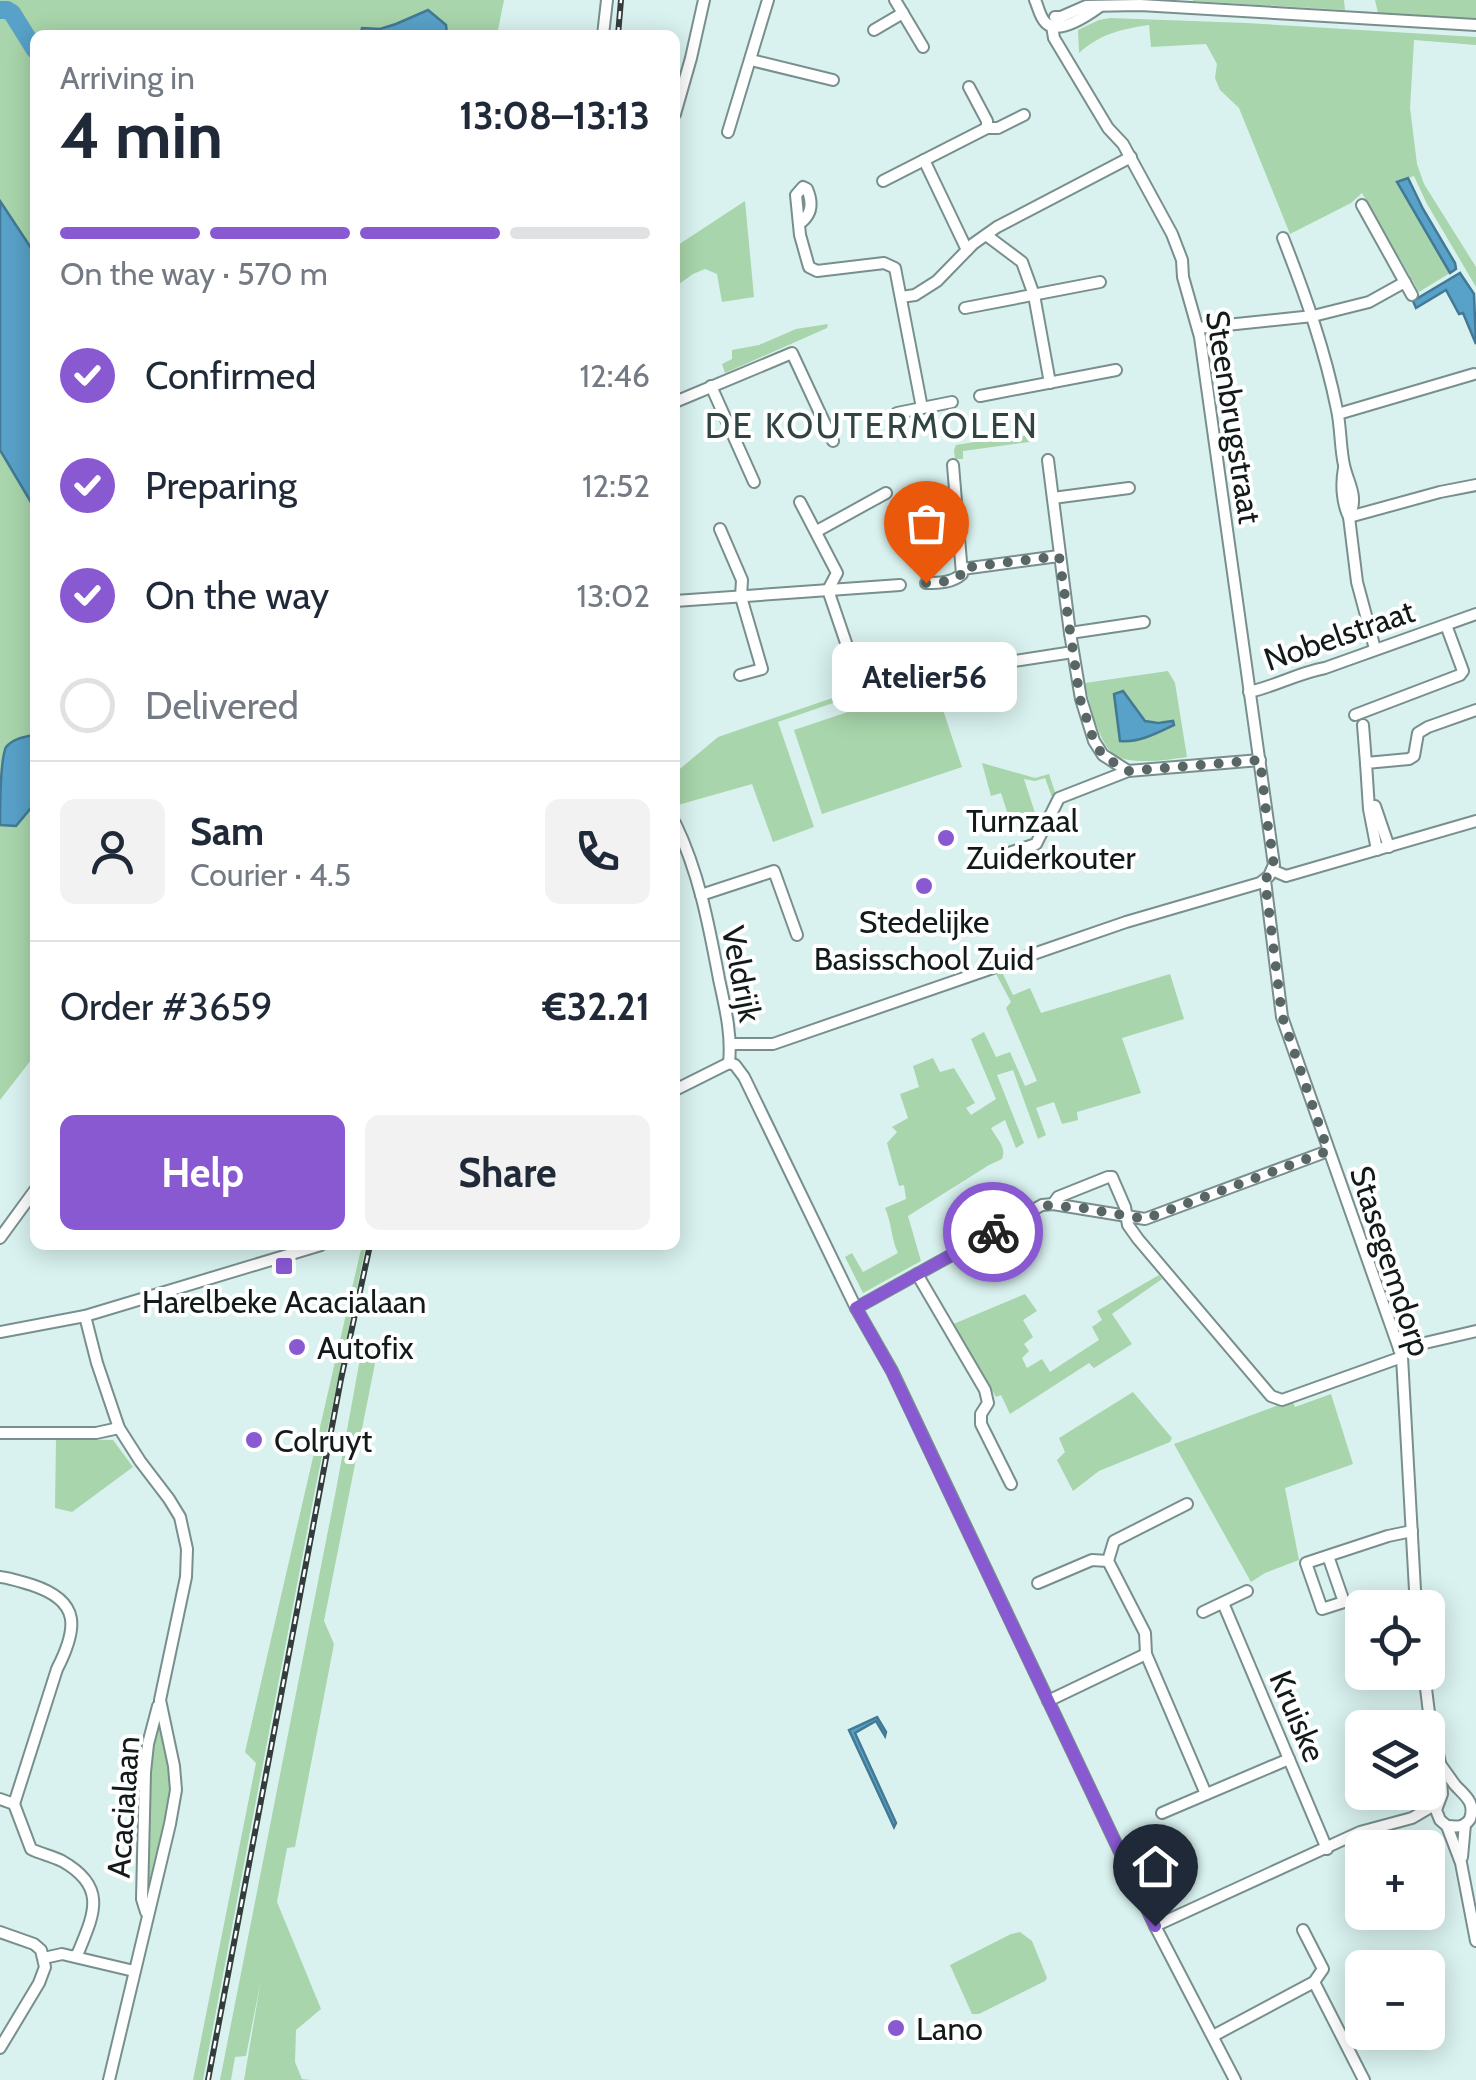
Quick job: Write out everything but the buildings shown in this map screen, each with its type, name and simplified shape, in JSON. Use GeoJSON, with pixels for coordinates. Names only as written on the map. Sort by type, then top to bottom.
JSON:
{"type":"FeatureCollection","features":[{"type":"Feature","properties":{"kind":"street"},"geometry":{"type":"LineString","coordinates":[[604,30],[607,0]]}},
{"type":"Feature","properties":{"kind":"street"},"geometry":{"type":"LineString","coordinates":[[680,98],[704,0]]}},
{"type":"Feature","properties":{"kind":"street"},"geometry":{"type":"LineString","coordinates":[[728,132],[768,0]]}},
{"type":"Feature","properties":{"kind":"street"},"geometry":{"type":"LineString","coordinates":[[894,0],[923,46]]}},
{"type":"Feature","properties":{"kind":"street","name":"Steenbrugstraat"},"geometry":{"type":"LineString","coordinates":[[1036,3],[1045,22],[1053,22],[1054,38],[1108,128],[1124,144],[1182,260],[1198,328],[1274,856],[1268,875]]}},
{"type":"Feature","properties":{"kind":"street"},"geometry":{"type":"LineString","coordinates":[[1053,22],[1073,22],[1100,6],[1140,5],[1476,24]]}},
{"type":"Feature","properties":{"kind":"street"},"geometry":{"type":"LineString","coordinates":[[874,30],[903,13]]}},
{"type":"Feature","properties":{"kind":"street"},"geometry":{"type":"LineString","coordinates":[[751,60],[833,80]]}},
{"type":"Feature","properties":{"kind":"street"},"geometry":{"type":"LineString","coordinates":[[969,87],[987,128]]}},
{"type":"Feature","properties":{"kind":"street"},"geometry":{"type":"LineString","coordinates":[[883,180],[987,128],[998,128],[1024,115]]}},
{"type":"Feature","properties":{"kind":"street"},"geometry":{"type":"LineString","coordinates":[[901,298],[915,295],[938,281],[986,235],[1131,158]]}},
{"type":"Feature","properties":{"kind":"street"},"geometry":{"type":"LineString","coordinates":[[924,160],[967,250]]}},
{"type":"Feature","properties":{"kind":"street"},"geometry":{"type":"LineString","coordinates":[[1362,205],[1412,295]]}},
{"type":"Feature","properties":{"kind":"street"},"geometry":{"type":"LineString","coordinates":[[799,224],[804,256],[809,267],[817,271],[884,263],[895,268],[922,408]]}},
{"type":"Feature","properties":{"kind":"street"},"geometry":{"type":"LineString","coordinates":[[986,235],[1022,262],[1034,295],[1050,383]]}},
{"type":"Feature","properties":{"kind":"street"},"geometry":{"type":"LineString","coordinates":[[1283,238],[1313,316],[1338,414],[1344,468],[1351,482],[1354,507],[1349,517],[1356,582],[1374,649]]}},
{"type":"Feature","properties":{"kind":"street"},"geometry":{"type":"LineString","coordinates":[[965,308],[1100,282]]}},
{"type":"Feature","properties":{"kind":"street"},"geometry":{"type":"LineString","coordinates":[[1198,328],[1313,316],[1369,302],[1405,282]]}},
{"type":"Feature","properties":{"kind":"street"},"geometry":{"type":"LineString","coordinates":[[680,399],[792,353],[833,442]]}},
{"type":"Feature","properties":{"kind":"street"},"geometry":{"type":"LineString","coordinates":[[980,396],[1116,370]]}},
{"type":"Feature","properties":{"kind":"street"},"geometry":{"type":"LineString","coordinates":[[1338,414],[1474,374]]}},
{"type":"Feature","properties":{"kind":"street"},"geometry":{"type":"LineString","coordinates":[[711,386],[754,482]]}},
{"type":"Feature","properties":{"kind":"street"},"geometry":{"type":"LineString","coordinates":[[897,414],[952,402]]}},
{"type":"Feature","properties":{"kind":"street"},"geometry":{"type":"LineString","coordinates":[[1048,460],[1080,699],[1103,756],[1128,771]]}},
{"type":"Feature","properties":{"kind":"street"},"geometry":{"type":"LineString","coordinates":[[926,583],[956,579],[962,574],[954,465]]}},
{"type":"Feature","properties":{"kind":"street"},"geometry":{"type":"LineString","coordinates":[[1349,517],[1476,486]]}},
{"type":"Feature","properties":{"kind":"street"},"geometry":{"type":"LineString","coordinates":[[1053,498],[1129,488]]}},
{"type":"Feature","properties":{"kind":"street"},"geometry":{"type":"LineString","coordinates":[[817,531],[886,493]]}},
{"type":"Feature","properties":{"kind":"street"},"geometry":{"type":"LineString","coordinates":[[800,502],[837,573],[828,590],[858,681]]}},
{"type":"Feature","properties":{"kind":"street"},"geometry":{"type":"LineString","coordinates":[[720,530],[742,580],[741,597],[762,669],[740,675]]}},
{"type":"Feature","properties":{"kind":"street"},"geometry":{"type":"LineString","coordinates":[[962,568],[1059,556]]}},
{"type":"Feature","properties":{"kind":"street"},"geometry":{"type":"LineString","coordinates":[[680,601],[900,585]]}},
{"type":"Feature","properties":{"kind":"street","name":"Nobelstraat"},"geometry":{"type":"LineString","coordinates":[[1249,692],[1476,614]]}},
{"type":"Feature","properties":{"kind":"street"},"geometry":{"type":"LineString","coordinates":[[1070,633],[1144,622]]}},
{"type":"Feature","properties":{"kind":"street","name":"Nobelstraat"},"geometry":{"type":"LineString","coordinates":[[1355,715],[1460,675],[1462,671],[1446,625]]}},
{"type":"Feature","properties":{"kind":"street"},"geometry":{"type":"LineString","coordinates":[[982,670],[994,664],[1073,652]]}},
{"type":"Feature","properties":{"kind":"street"},"geometry":{"type":"LineString","coordinates":[[1366,763],[1408,759],[1416,751],[1418,732],[1476,710]]}},
{"type":"Feature","properties":{"kind":"street"},"geometry":{"type":"LineString","coordinates":[[1363,725],[1366,782],[1383,848]]}},
{"type":"Feature","properties":{"kind":"street"},"geometry":{"type":"LineString","coordinates":[[994,858],[1036,844],[1059,798],[1128,771],[1260,760]]}},
{"type":"Feature","properties":{"kind":"street"},"geometry":{"type":"LineString","coordinates":[[730,1044],[773,1044],[1126,922],[1233,891],[1268,875],[1286,876],[1476,822]]}},
{"type":"Feature","properties":{"kind":"street","name":"Veldrijk"},"geometry":{"type":"LineString","coordinates":[[680,834],[701,895],[730,1044],[729,1063]]}},
{"type":"Feature","properties":{"kind":"street","name":"Veldrijk"},"geometry":{"type":"LineString","coordinates":[[701,895],[774,871],[797,935]]}},
{"type":"Feature","properties":{"kind":"street","name":"Stasegemdorp"},"geometry":{"type":"LineString","coordinates":[[1268,875],[1282,1016],[1401,1353],[1415,1590]]}},
{"type":"Feature","properties":{"kind":"street"},"geometry":{"type":"LineString","coordinates":[[680,1088],[729,1063],[744,1077],[856,1308],[892,1372],[1155,1926],[1234,2080]]}},
{"type":"Feature","properties":{"kind":"street"},"geometry":{"type":"LineString","coordinates":[[856,1308],[1042,1205],[1145,1219],[1328,1151]]}},
{"type":"Feature","properties":{"kind":"street"},"geometry":{"type":"LineString","coordinates":[[1052,1204],[1058,1198],[1112,1178],[1128,1225],[1138,1239],[1277,1399],[1401,1353],[1476,1331]]}},
{"type":"Feature","properties":{"kind":"street"},"geometry":{"type":"LineString","coordinates":[[0,1238],[30,1197]]}},
{"type":"Feature","properties":{"kind":"street"},"geometry":{"type":"LineString","coordinates":[[0,1332],[86,1316],[305,1250]]}},
{"type":"Feature","properties":{"kind":"street"},"geometry":{"type":"LineString","coordinates":[[917,1274],[986,1390],[988,1403],[981,1424],[1010,1484]]}},
{"type":"Feature","properties":{"kind":"street","name":"Acacialaan"},"geometry":{"type":"LineString","coordinates":[[86,1316],[118,1428],[170,1499],[180,1517],[187,1549],[186,1577],[145,1772],[142,1899],[148,1916]]}},
{"type":"Feature","properties":{"kind":"street"},"geometry":{"type":"LineString","coordinates":[[0,1434],[96,1433],[118,1428]]}},
{"type":"Feature","properties":{"kind":"street"},"geometry":{"type":"LineString","coordinates":[[1188,1504],[1114,1541],[1108,1562],[1146,1632],[1146,1654],[1206,1794]]}},
{"type":"Feature","properties":{"kind":"street"},"geometry":{"type":"LineString","coordinates":[[1328,1556],[1344,1602],[1322,1610],[1306,1564],[1328,1556],[1388,1536],[1412,1531]]}},
{"type":"Feature","properties":{"kind":"street"},"geometry":{"type":"LineString","coordinates":[[1038,1583],[1092,1560],[1108,1562]]}},
{"type":"Feature","properties":{"kind":"street"},"geometry":{"type":"LineString","coordinates":[[0,1577],[56,1595],[72,1618],[69,1641],[56,1668],[14,1804],[32,1849],[73,1869],[96,1901],[75,1956]]}},
{"type":"Feature","properties":{"kind":"street"},"geometry":{"type":"LineString","coordinates":[[1202,1612],[1248,1590]]}},
{"type":"Feature","properties":{"kind":"street","name":"Kruiske"},"geometry":{"type":"LineString","coordinates":[[1223,1604],[1327,1849]]}},
{"type":"Feature","properties":{"kind":"street"},"geometry":{"type":"LineString","coordinates":[[1048,1700],[1146,1654]]}},
{"type":"Feature","properties":{"kind":"street","name":"Acacialaan"},"geometry":{"type":"LineString","coordinates":[[109,2080],[176,1790],[160,1700]]}},
{"type":"Feature","properties":{"kind":"street"},"geometry":{"type":"LineString","coordinates":[[1162,1813],[1289,1758]]}},
{"type":"Feature","properties":{"kind":"street"},"geometry":{"type":"LineString","coordinates":[[1412,1818],[1453,1827],[1465,1824],[1473,1815],[1474,1800],[1445,1769]]}},
{"type":"Feature","properties":{"kind":"street"},"geometry":{"type":"LineString","coordinates":[[1445,1793],[1476,1785]]}},
{"type":"Feature","properties":{"kind":"street"},"geometry":{"type":"LineString","coordinates":[[0,1799],[14,1804]]}},
{"type":"Feature","properties":{"kind":"street"},"geometry":{"type":"LineString","coordinates":[[1155,1926],[1360,1832],[1412,1818],[1423,1810]]}},
{"type":"Feature","properties":{"kind":"street"},"geometry":{"type":"LineString","coordinates":[[1441,1810],[1461,1863],[1476,1937]]}},
{"type":"Feature","properties":{"kind":"street"},"geometry":{"type":"LineString","coordinates":[[1461,1863],[1465,1824]]}},
{"type":"Feature","properties":{"kind":"street"},"geometry":{"type":"LineString","coordinates":[[1213,2036],[1314,1982],[1323,1969],[1304,1930]]}},
{"type":"Feature","properties":{"kind":"street"},"geometry":{"type":"LineString","coordinates":[[0,1932],[34,1944],[44,1958],[44,1974],[0,2048]]}},
{"type":"Feature","properties":{"kind":"street"},"geometry":{"type":"LineString","coordinates":[[44,1958],[62,1954],[134,1971]]}},
{"type":"Feature","properties":{"kind":"street"},"geometry":{"type":"LineString","coordinates":[[1314,1982],[1364,2080]]}},
{"type":"Feature","properties":{"kind":"green space"},"geometry":{"type":"Polygon","coordinates":[[[0,0],[504,0],[498,30],[30,30],[30,1061],[0,1100],[0,0]]]}},
{"type":"Feature","properties":{"kind":"green space"},"geometry":{"type":"Polygon","coordinates":[[[1344,0],[1345,10],[1193,1],[1344,0]]]}},
{"type":"Feature","properties":{"kind":"green space"},"geometry":{"type":"Polygon","coordinates":[[[1375,0],[1476,0],[1476,19],[1378,13],[1375,0]]]}},
{"type":"Feature","properties":{"kind":"green space"},"geometry":{"type":"Polygon","coordinates":[[[1110,18],[1476,37],[1476,45],[1414,40],[1410,108],[1417,164],[1424,184],[1476,267],[1476,287],[1414,176],[1397,182],[1450,273],[1419,292],[1362,193],[1351,203],[1290,234],[1239,108],[1220,90],[1215,78],[1217,64],[1206,44],[1151,47],[1149,25],[1111,33],[1079,53],[1078,30],[1110,18]]]}},
{"type":"Feature","properties":{"kind":"green space"},"geometry":{"type":"Polygon","coordinates":[[[745,201],[754,297],[722,302],[717,274],[705,269],[680,283],[680,244],[745,201]]]}},
{"type":"Feature","properties":{"kind":"green space"},"geometry":{"type":"Polygon","coordinates":[[[828,324],[827,328],[725,373],[722,364],[732,359],[732,350],[759,345],[796,329],[828,324]]]}},
{"type":"Feature","properties":{"kind":"green space"},"geometry":{"type":"Polygon","coordinates":[[[1036,434],[1037,441],[963,451],[963,459],[955,459],[956,445],[1036,434]]]}},
{"type":"Feature","properties":{"kind":"green space"},"geometry":{"type":"Polygon","coordinates":[[[938,662],[940,666],[778,722],[814,827],[773,842],[752,784],[680,804],[680,769],[718,737],[938,662]]]}},
{"type":"Feature","properties":{"kind":"green space"},"geometry":{"type":"Polygon","coordinates":[[[1168,671],[1175,683],[1187,757],[1141,761],[1116,756],[1100,734],[1085,683],[1168,671]],[[1115,694],[1120,741],[1172,721],[1148,722],[1115,694]]]}},
{"type":"Feature","properties":{"kind":"green space"},"geometry":{"type":"Polygon","coordinates":[[[934,683],[962,767],[822,814],[794,730],[934,683]]]}},
{"type":"Feature","properties":{"kind":"green space"},"geometry":{"type":"Polygon","coordinates":[[[982,763],[1035,778],[1049,774],[1056,795],[1053,800],[1045,778],[1024,779],[1036,816],[1033,822],[1018,827],[1011,824],[1001,793],[991,796],[982,763]]]}},
{"type":"Feature","properties":{"kind":"green space"},"geometry":{"type":"Polygon","coordinates":[[[1001,970],[1013,995],[1030,988],[1041,1013],[1170,974],[1184,1019],[1122,1038],[1141,1093],[1077,1112],[1078,1120],[1062,1124],[1054,1102],[1036,1108],[1046,1135],[1038,1139],[1013,1070],[997,1075],[1024,1143],[1016,1148],[1005,1120],[991,1128],[1002,1146],[1002,1159],[908,1216],[921,1261],[863,1293],[845,1257],[852,1253],[863,1272],[898,1253],[885,1208],[906,1199],[887,1143],[897,1132],[892,1127],[908,1118],[900,1094],[919,1087],[913,1066],[933,1058],[940,1072],[954,1068],[975,1103],[966,1108],[971,1115],[996,1099],[971,1039],[984,1032],[996,1057],[1010,1052],[1025,1086],[1037,1081],[1006,1008],[1011,1002],[995,972],[1001,970]]]}},
{"type":"Feature","properties":{"kind":"green space"},"geometry":{"type":"Polygon","coordinates":[[[361,1250],[365,1250],[315,1490],[203,2080],[193,2080],[256,1763],[245,1752],[361,1250]]]}},
{"type":"Feature","properties":{"kind":"green space"},"geometry":{"type":"Polygon","coordinates":[[[1159,1275],[1162,1279],[1112,1314],[1132,1344],[1094,1368],[1089,1363],[1010,1414],[951,1325],[1025,1294],[1037,1311],[1023,1320],[1033,1337],[1024,1344],[1029,1351],[1022,1358],[1027,1368],[1042,1359],[1050,1372],[1099,1340],[1092,1327],[1102,1320],[1097,1311],[1159,1275]]]}},
{"type":"Feature","properties":{"kind":"green space"},"geometry":{"type":"Polygon","coordinates":[[[362,1348],[377,1353],[324,1621],[334,1644],[295,1847],[287,1848],[277,1902],[321,2009],[296,2030],[295,2062],[302,2079],[311,2080],[244,2080],[261,1980],[246,2056],[235,2057],[231,2080],[220,2080],[336,1490],[362,1348]]]}},
{"type":"Feature","properties":{"kind":"green space"},"geometry":{"type":"Polygon","coordinates":[[[1133,1392],[1172,1438],[1170,1442],[1099,1471],[1073,1491],[1057,1460],[1065,1452],[1059,1438],[1133,1392]]]}},
{"type":"Feature","properties":{"kind":"green space"},"geometry":{"type":"Polygon","coordinates":[[[1331,1394],[1353,1464],[1285,1488],[1299,1560],[1251,1582],[1174,1444],[1292,1400],[1295,1407],[1331,1394]]]}},
{"type":"Feature","properties":{"kind":"green space"},"geometry":{"type":"Polygon","coordinates":[[[56,1439],[113,1440],[133,1467],[72,1512],[55,1508],[56,1439]]]}},
{"type":"Feature","properties":{"kind":"green space"},"geometry":{"type":"Polygon","coordinates":[[[156,1729],[162,1729],[167,1750],[168,1807],[151,1884],[147,1885],[148,1761],[156,1729]]]}},
{"type":"Feature","properties":{"kind":"green space"},"geometry":{"type":"Polygon","coordinates":[[[1020,1932],[1032,1941],[1047,1978],[979,2014],[972,2014],[950,1965],[1020,1932]]]}},
{"type":"Feature","properties":{"kind":"water"},"geometry":{"type":"Polygon","coordinates":[[[428,10],[446,25],[446,30],[362,30],[396,24],[428,10]]]}},
{"type":"Feature","properties":{"kind":"water"},"geometry":{"type":"Polygon","coordinates":[[[1408,178],[1455,263],[1456,269],[1450,273],[1397,182],[1408,178]]]}},
{"type":"Feature","properties":{"kind":"water"},"geometry":{"type":"Polygon","coordinates":[[[0,201],[30,246],[30,501],[0,450],[0,201]]]}},
{"type":"Feature","properties":{"kind":"water"},"geometry":{"type":"Polygon","coordinates":[[[1460,273],[1474,294],[1476,344],[1463,313],[1459,314],[1446,290],[1416,308],[1413,301],[1460,273]]]}},
{"type":"Feature","properties":{"kind":"water"},"geometry":{"type":"Polygon","coordinates":[[[1123,691],[1145,721],[1173,721],[1174,725],[1141,739],[1120,741],[1114,694],[1123,691]]]}},
{"type":"Feature","properties":{"kind":"water"},"geometry":{"type":"Polygon","coordinates":[[[30,736],[30,809],[16,826],[0,825],[4,753],[16,740],[30,736]]]}},
{"type":"Feature","properties":{"kind":"water"},"geometry":{"type":"Polygon","coordinates":[[[877,1717],[885,1736],[876,1721],[855,1733],[896,1823],[894,1827],[849,1730],[877,1717]]]}},
{"type":"Feature","properties":{"kind":"waterway"},"geometry":{"type":"LineString","coordinates":[[0,10],[12,13],[30,42]]}},
{"type":"Feature","properties":{"kind":"railway"},"geometry":{"type":"LineString","coordinates":[[618,30],[621,0]]}},
{"type":"Feature","properties":{"kind":"railway"},"geometry":{"type":"LineString","coordinates":[[208,2080],[369,1250]]}},
{"type":"Feature","properties":{"kind":"way so far"},"geometry":{"type":"LineString","coordinates":[[926,583],[956,579],[962,568],[1059,556],[1080,699],[1103,756],[1128,771],[1260,760],[1274,856],[1274,865],[1265,880],[1279,1002],[1328,1151],[1145,1219],[1052,1204],[1042,1205],[993,1232]]}},
{"type":"Feature","properties":{"kind":"place","name":"Atelier56"},"geometry":{"type":"Point","coordinates":[926,583]}},
{"type":"Feature","properties":{"kind":"place","name":"Turnzaal Zuiderkouter"},"geometry":{"type":"Point","coordinates":[946,838]}},
{"type":"Feature","properties":{"kind":"place","name":"Stedelijke Basisschool Zuid"},"geometry":{"type":"Point","coordinates":[924,886]}},
{"type":"Feature","properties":{"kind":"place","name":"Harelbeke Acacialaan"},"geometry":{"type":"Point","coordinates":[284,1266]}},
{"type":"Feature","properties":{"kind":"place","name":"Autofix"},"geometry":{"type":"Point","coordinates":[297,1347]}},
{"type":"Feature","properties":{"kind":"place","name":"Colruyt"},"geometry":{"type":"Point","coordinates":[254,1440]}},
{"type":"Feature","properties":{"kind":"place","name":"Lano"},"geometry":{"type":"Point","coordinates":[896,2028]}},
{"type":"Feature","properties":{"kind":"district","name":"DE KOUTERMOLEN"},"geometry":{"type":"Point","coordinates":[872,425]}},
{"type":"Feature","properties":{"kind":"route"},"geometry":{"type":"LineString","coordinates":[[993,1232],[856,1308],[892,1372],[1155,1926]]}}]}
